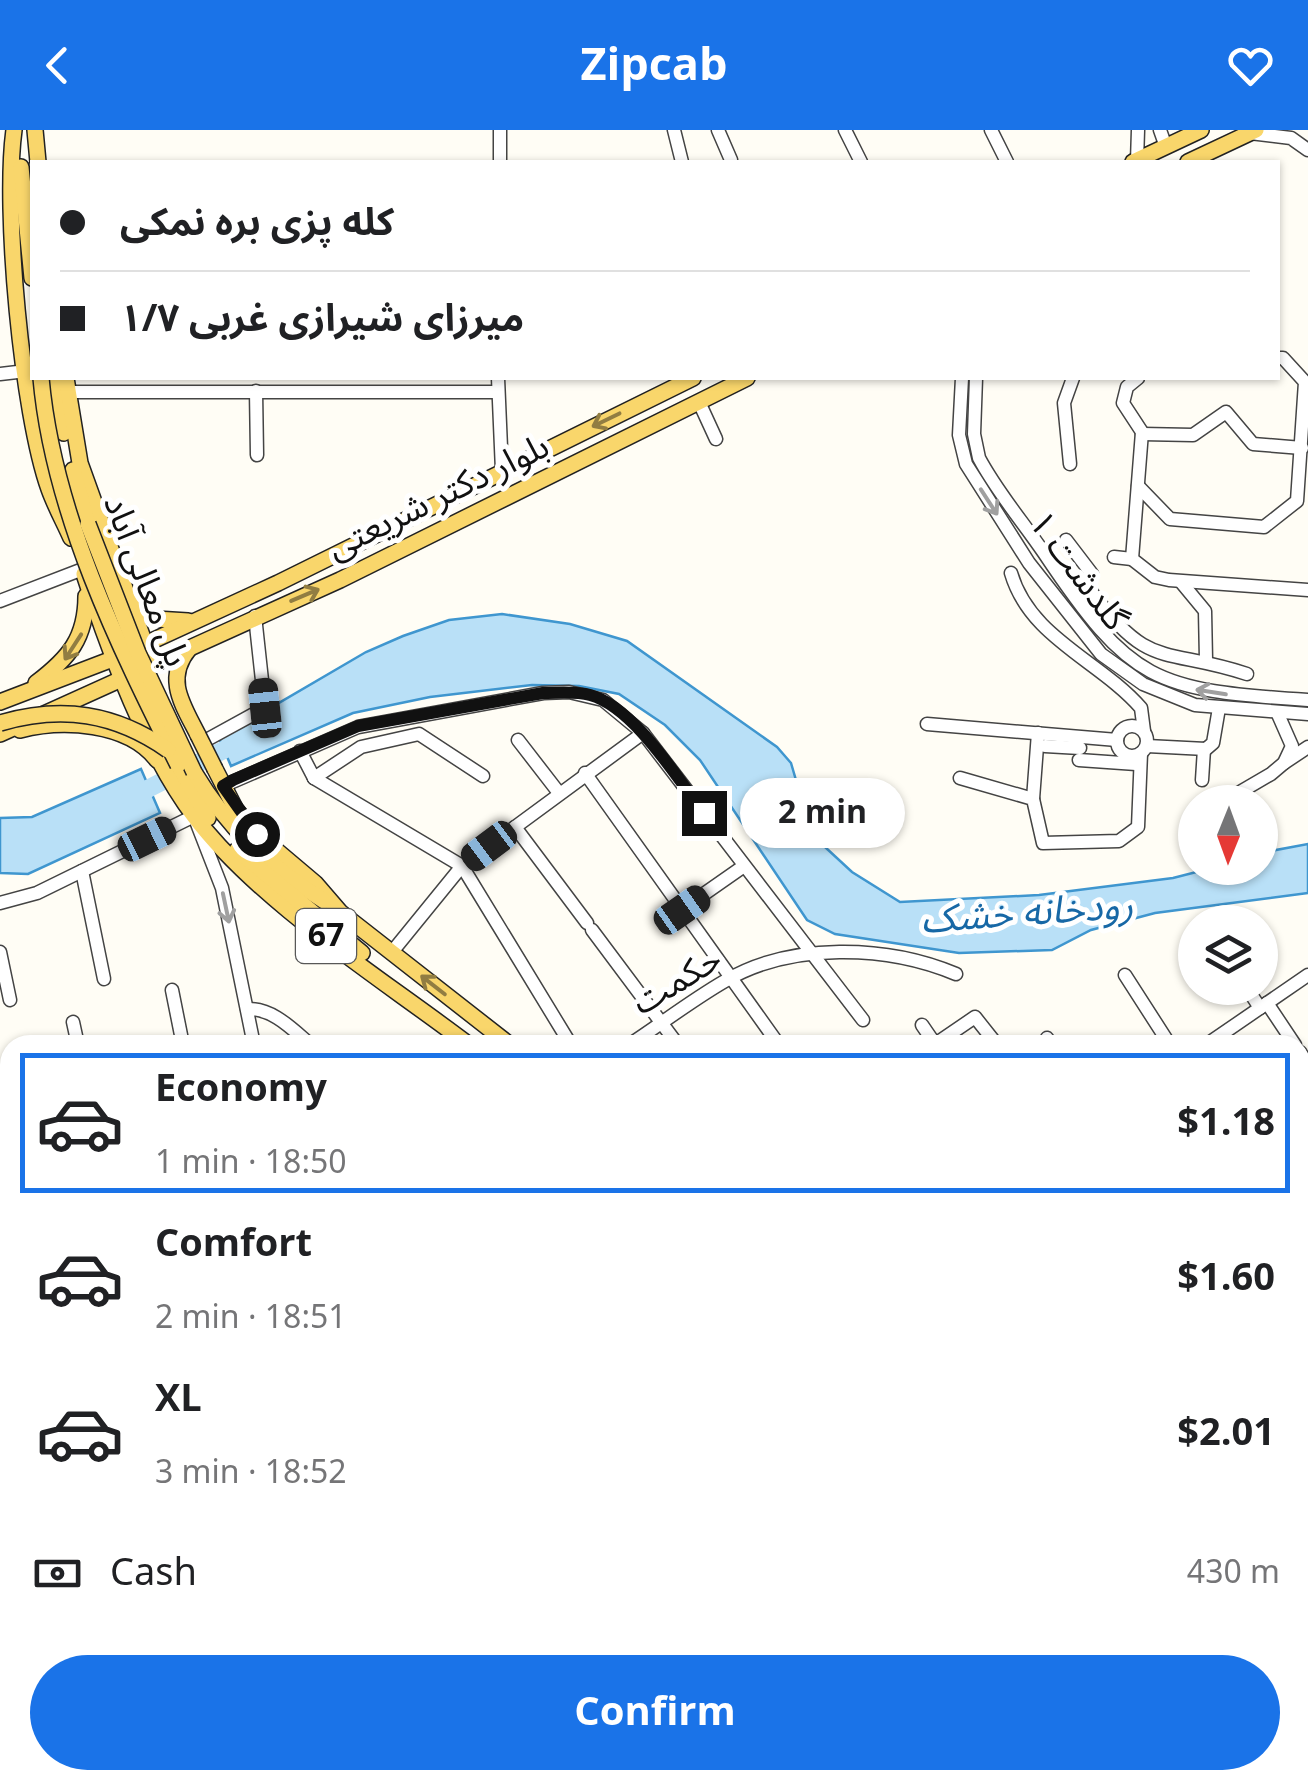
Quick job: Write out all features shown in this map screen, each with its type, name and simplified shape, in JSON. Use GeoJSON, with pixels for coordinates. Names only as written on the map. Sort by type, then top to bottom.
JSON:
{"type":"FeatureCollection","features":[{"type":"Feature","properties":{"kind":"main road"},"geometry":{"type":"LineString","coordinates":[[16,130],[8,264],[30,357]]}},
{"type":"Feature","properties":{"kind":"main road"},"geometry":{"type":"LineString","coordinates":[[36,130],[38,160]]}},
{"type":"Feature","properties":{"kind":"main road"},"geometry":{"type":"LineString","coordinates":[[1139,160],[1201,130]]}},
{"type":"Feature","properties":{"kind":"main road"},"geometry":{"type":"LineString","coordinates":[[1192,160],[1253,132]]}},
{"type":"Feature","properties":{"kind":"main road"},"geometry":{"type":"LineString","coordinates":[[12,174],[30,268]]}},
{"type":"Feature","properties":{"kind":"main road"},"geometry":{"type":"LineString","coordinates":[[35,380],[48,488],[114,636],[126,631],[134,619]]}},
{"type":"Feature","properties":{"kind":"main road","name":"پل معالی آباد"},"geometry":{"type":"LineString","coordinates":[[36,380],[86,556],[166,764]]}},
{"type":"Feature","properties":{"kind":"main road","name":"پل معالی آباد"},"geometry":{"type":"LineString","coordinates":[[54,380],[68,454],[88,524],[138,653],[194,772]]}},
{"type":"Feature","properties":{"kind":"main road","name":"بلوار دکتر شریعتی"},"geometry":{"type":"LineString","coordinates":[[22,692],[145,645],[690,380]]}},
{"type":"Feature","properties":{"kind":"main road","name":"بلوار دکتر شریعتی"},"geometry":{"type":"LineString","coordinates":[[0,735],[340,580],[743,380]]}},
{"type":"Feature","properties":{"kind":"main road"},"geometry":{"type":"LineString","coordinates":[[67,385],[80,463],[153,665]]}},
{"type":"Feature","properties":{"kind":"main road"},"geometry":{"type":"LineString","coordinates":[[353,546],[350,561],[362,569]]}},
{"type":"Feature","properties":{"kind":"main road"},"geometry":{"type":"LineString","coordinates":[[330,558],[342,564],[340,580]]}},
{"type":"Feature","properties":{"kind":"main road"},"geometry":{"type":"LineString","coordinates":[[85,575],[115,658],[166,764],[230,842],[337,919]]}},
{"type":"Feature","properties":{"kind":"main road"},"geometry":{"type":"LineString","coordinates":[[0,702],[22,692],[64,661],[75,646],[86,619],[85,575]]}},
{"type":"Feature","properties":{"kind":"main road"},"geometry":{"type":"LineString","coordinates":[[122,585],[156,619],[198,619]]}},
{"type":"Feature","properties":{"kind":"main road"},"geometry":{"type":"LineString","coordinates":[[189,649],[175,672],[179,696],[223,786]]}},
{"type":"Feature","properties":{"kind":"main road"},"geometry":{"type":"LineString","coordinates":[[57,681],[70,693],[68,702]]}},
{"type":"Feature","properties":{"kind":"main road"},"geometry":{"type":"LineString","coordinates":[[139,713],[155,696],[179,696]]}},
{"type":"Feature","properties":{"kind":"main road"},"geometry":{"type":"LineString","coordinates":[[0,723],[58,711],[92,715],[143,734],[194,772],[230,827],[261,858],[337,919],[427,1013]]}},
{"type":"Feature","properties":{"kind":"main road"},"geometry":{"type":"LineString","coordinates":[[0,735],[28,728],[84,726],[136,742],[166,764]]}},
{"type":"Feature","properties":{"kind":"main road","name":"67"},"geometry":{"type":"LineString","coordinates":[[166,764],[194,816],[260,885],[456,1035]]}},
{"type":"Feature","properties":{"kind":"main road","name":"67"},"geometry":{"type":"LineString","coordinates":[[223,786],[257,834],[315,884],[337,919],[392,952],[497,1035]]}},
{"type":"Feature","properties":{"kind":"street"},"geometry":{"type":"LineString","coordinates":[[500,130],[500,160]]}},
{"type":"Feature","properties":{"kind":"street"},"geometry":{"type":"LineString","coordinates":[[674,130],[682,160]]}},
{"type":"Feature","properties":{"kind":"street"},"geometry":{"type":"LineString","coordinates":[[718,130],[732,160]]}},
{"type":"Feature","properties":{"kind":"street"},"geometry":{"type":"LineString","coordinates":[[845,130],[861,160]]}},
{"type":"Feature","properties":{"kind":"street"},"geometry":{"type":"LineString","coordinates":[[991,130],[1006,160]]}},
{"type":"Feature","properties":{"kind":"street"},"geometry":{"type":"LineString","coordinates":[[1135,160],[1138,130]]}},
{"type":"Feature","properties":{"kind":"street"},"geometry":{"type":"LineString","coordinates":[[1160,130],[1166,147]]}},
{"type":"Feature","properties":{"kind":"street"},"geometry":{"type":"LineString","coordinates":[[1253,132],[1291,138],[1308,150]]}},
{"type":"Feature","properties":{"kind":"street"},"geometry":{"type":"LineString","coordinates":[[1138,486],[1170,518],[1264,527],[1302,503],[1305,382],[1280,360]]}},
{"type":"Feature","properties":{"kind":"street"},"geometry":{"type":"LineString","coordinates":[[0,374],[30,374]]}},
{"type":"Feature","properties":{"kind":"street"},"geometry":{"type":"LineString","coordinates":[[498,380],[502,471]]}},
{"type":"Feature","properties":{"kind":"street","name":"گلدشت ۱"},"geometry":{"type":"LineString","coordinates":[[962,380],[960,435],[966,464],[1029,563],[1082,634],[1120,670],[1170,697],[1219,708],[1308,714]]}},
{"type":"Feature","properties":{"kind":"street","name":"گلدشت ۱"},"geometry":{"type":"LineString","coordinates":[[976,380],[974,434],[979,458],[1092,625],[1149,672],[1198,691],[1308,700]]}},
{"type":"Feature","properties":{"kind":"street"},"geometry":{"type":"LineString","coordinates":[[1070,464],[1064,403],[1072,380]]}},
{"type":"Feature","properties":{"kind":"street"},"geometry":{"type":"LineString","coordinates":[[1132,559],[1142,434],[1124,402],[1128,387],[1136,380]]}},
{"type":"Feature","properties":{"kind":"street"},"geometry":{"type":"LineString","coordinates":[[67,385],[498,392]]}},
{"type":"Feature","properties":{"kind":"street"},"geometry":{"type":"LineString","coordinates":[[256,391],[257,455]]}},
{"type":"Feature","properties":{"kind":"street"},"geometry":{"type":"LineString","coordinates":[[699,402],[716,439]]}},
{"type":"Feature","properties":{"kind":"street"},"geometry":{"type":"LineString","coordinates":[[1142,434],[1193,436],[1226,412],[1254,444],[1302,448]]}},
{"type":"Feature","properties":{"kind":"street"},"geometry":{"type":"LineString","coordinates":[[1066,540],[1092,574],[1088,586],[1092,594],[1138,646],[1158,656],[1206,660],[1246,674]]}},
{"type":"Feature","properties":{"kind":"street"},"geometry":{"type":"LineString","coordinates":[[1029,563],[1044,554]]}},
{"type":"Feature","properties":{"kind":"street"},"geometry":{"type":"LineString","coordinates":[[1114,557],[1132,559],[1155,576],[1181,582],[1308,590]]}},
{"type":"Feature","properties":{"kind":"street"},"geometry":{"type":"LineString","coordinates":[[1011,574],[1018,596],[1039,625],[1141,708],[1143,749],[1138,827],[1119,841],[1042,843],[1033,799],[1041,740]]}},
{"type":"Feature","properties":{"kind":"street"},"geometry":{"type":"LineString","coordinates":[[0,602],[85,575]]}},
{"type":"Feature","properties":{"kind":"street"},"geometry":{"type":"LineString","coordinates":[[1181,582],[1206,610],[1206,660]]}},
{"type":"Feature","properties":{"kind":"street"},"geometry":{"type":"LineString","coordinates":[[199,739],[265,708],[255,616]]}},
{"type":"Feature","properties":{"kind":"street"},"geometry":{"type":"LineString","coordinates":[[223,786],[358,726],[556,692],[602,700],[643,734],[863,1020]]}},
{"type":"Feature","properties":{"kind":"street"},"geometry":{"type":"LineString","coordinates":[[927,724],[1041,740],[1080,753],[1204,750],[1213,744],[1219,708]]}},
{"type":"Feature","properties":{"kind":"street"},"geometry":{"type":"LineString","coordinates":[[1277,712],[1292,746],[1282,764]]}},
{"type":"Feature","properties":{"kind":"street"},"geometry":{"type":"LineString","coordinates":[[1080,753],[1116,740],[1121,730],[1130,726],[1143,749]]}},
{"type":"Feature","properties":{"kind":"street"},"geometry":{"type":"LineString","coordinates":[[314,778],[361,747],[419,734],[483,776]]}},
{"type":"Feature","properties":{"kind":"street"},"geometry":{"type":"LineString","coordinates":[[392,952],[462,866],[643,734]]}},
{"type":"Feature","properties":{"kind":"street"},"geometry":{"type":"LineString","coordinates":[[518,740],[559,793]]}},
{"type":"Feature","properties":{"kind":"street"},"geometry":{"type":"LineString","coordinates":[[1116,740],[1122,753],[1143,749]]}},
{"type":"Feature","properties":{"kind":"street"},"geometry":{"type":"LineString","coordinates":[[1249,785],[1308,747]]}},
{"type":"Feature","properties":{"kind":"street"},"geometry":{"type":"LineString","coordinates":[[1202,780],[1204,750]]}},
{"type":"Feature","properties":{"kind":"street"},"geometry":{"type":"LineString","coordinates":[[300,751],[314,778],[462,866],[564,1035]]}},
{"type":"Feature","properties":{"kind":"street"},"geometry":{"type":"LineString","coordinates":[[585,774],[772,1035]]}},
{"type":"Feature","properties":{"kind":"street"},"geometry":{"type":"LineString","coordinates":[[960,778],[1033,799]]}},
{"type":"Feature","properties":{"kind":"street"},"geometry":{"type":"LineString","coordinates":[[0,902],[37,893],[194,816],[222,888],[252,1035]]}},
{"type":"Feature","properties":{"kind":"street"},"geometry":{"type":"LineString","coordinates":[[515,827],[671,1035]]}},
{"type":"Feature","properties":{"kind":"street"},"geometry":{"type":"LineString","coordinates":[[682,910],[744,866]]}},
{"type":"Feature","properties":{"kind":"street"},"geometry":{"type":"LineString","coordinates":[[82,871],[104,979]]}},
{"type":"Feature","properties":{"kind":"street"},"geometry":{"type":"LineString","coordinates":[[813,951],[911,958],[956,974]]}},
{"type":"Feature","properties":{"kind":"street","name":"حکمت"},"geometry":{"type":"LineString","coordinates":[[645,1035],[729,978],[813,951]]}},
{"type":"Feature","properties":{"kind":"street"},"geometry":{"type":"LineString","coordinates":[[0,952],[10,1000]]}},
{"type":"Feature","properties":{"kind":"street"},"geometry":{"type":"LineString","coordinates":[[1124,975],[1163,1035]]}},
{"type":"Feature","properties":{"kind":"street"},"geometry":{"type":"LineString","coordinates":[[1278,995],[1308,975]]}},
{"type":"Feature","properties":{"kind":"street"},"geometry":{"type":"LineString","coordinates":[[172,990],[181,1035]]}},
{"type":"Feature","properties":{"kind":"street"},"geometry":{"type":"LineString","coordinates":[[1220,1035],[1264,1005],[1287,1035]]}},
{"type":"Feature","properties":{"kind":"street"},"geometry":{"type":"LineString","coordinates":[[248,1009],[261,1008],[299,1035]]}},
{"type":"Feature","properties":{"kind":"street"},"geometry":{"type":"LineString","coordinates":[[949,1035],[975,1017],[989,1035]]}},
{"type":"Feature","properties":{"kind":"street"},"geometry":{"type":"LineString","coordinates":[[73,1022],[76,1035]]}},
{"type":"Feature","properties":{"kind":"street"},"geometry":{"type":"LineString","coordinates":[[922,1026],[928,1035]]}},
{"type":"Feature","properties":{"kind":"water"},"geometry":{"type":"Polygon","coordinates":[[[502,614],[570,624],[627,641],[777,747],[791,763],[812,835],[852,872],[900,902],[1039,895],[1178,877],[1178,885],[1278,885],[1278,850],[1308,844],[1308,893],[1216,905],[1178,905],[1178,910],[1091,930],[1052,950],[959,953],[835,934],[807,920],[700,760],[665,725],[619,694],[579,686],[532,685],[430,697],[353,713],[231,766],[219,738],[366,652],[449,620],[502,614]]]}},
{"type":"Feature","properties":{"kind":"water"},"geometry":{"type":"Polygon","coordinates":[[[141,769],[160,813],[28,874],[0,873],[0,818],[32,817],[141,769]]]}},
{"type":"Feature","properties":{"kind":"waterway","name":"رودخانه خشک"},"geometry":{"type":"LineString","coordinates":[[130,798],[245,739]]}},
{"type":"Feature","properties":{"kind":"route"},"geometry":{"type":"LineString","coordinates":[[257,834],[236,810],[223,786],[233,780],[358,726],[543,693],[569,692],[602,700],[643,734],[704,813]]}}]}
